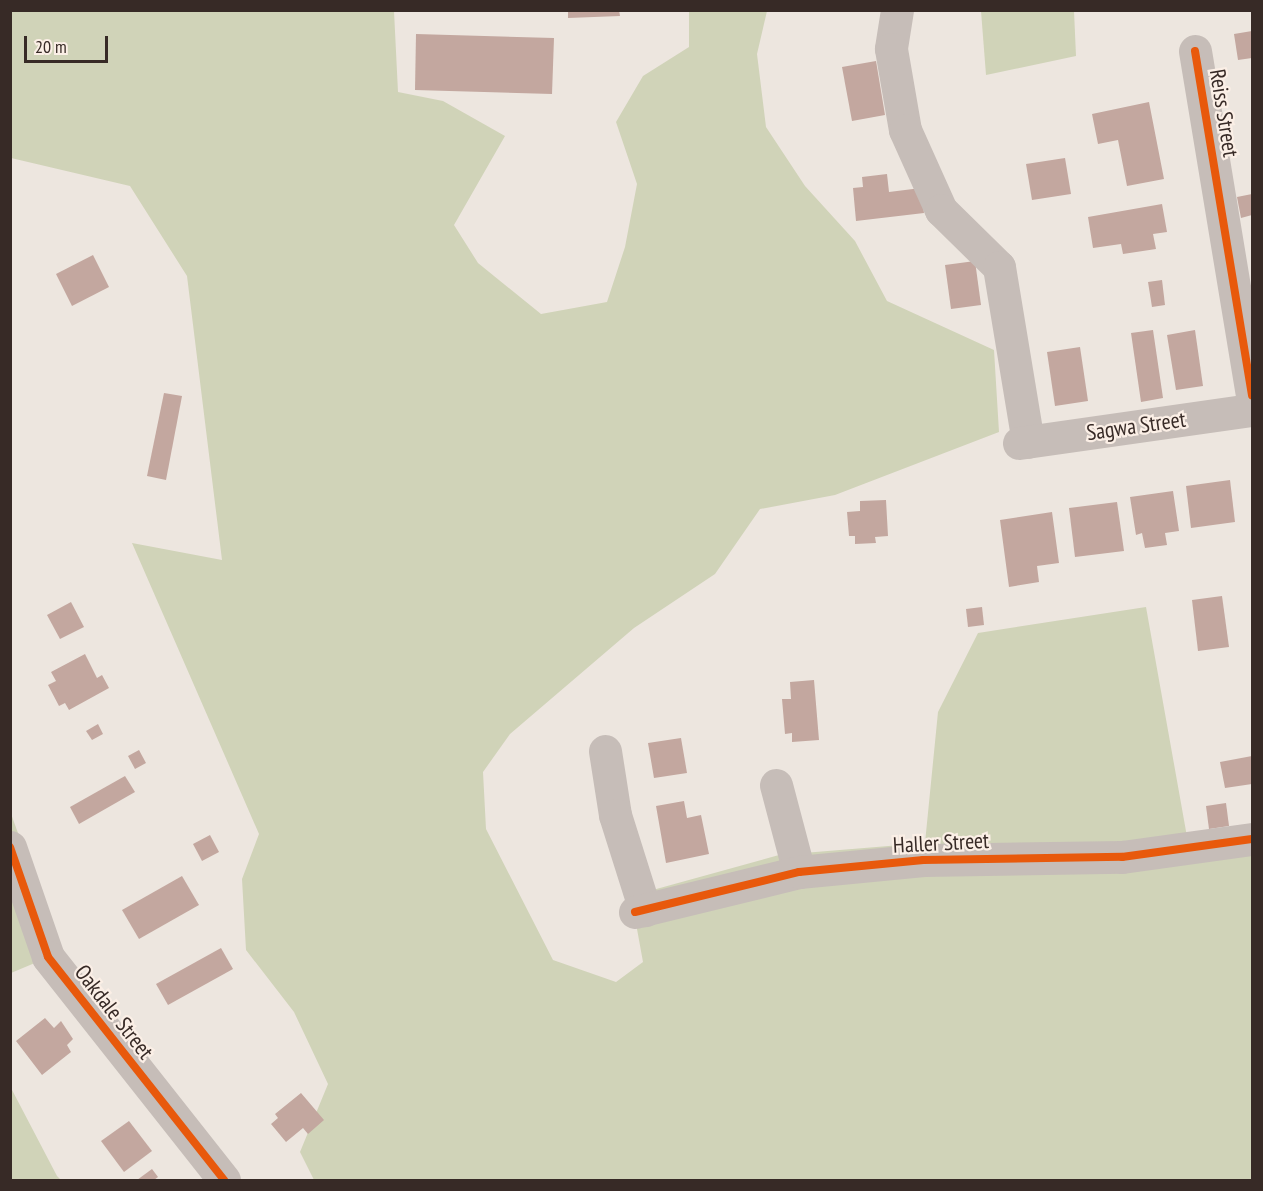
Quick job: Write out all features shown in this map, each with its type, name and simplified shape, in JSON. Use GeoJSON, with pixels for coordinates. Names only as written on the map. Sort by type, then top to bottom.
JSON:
{"type":"FeatureCollection","features":[{"type":"Feature","properties":{"kind":"street","name":"Sagwa Street"},"geometry":{"type":"LineString","coordinates":[[897,10],[892,61],[905,130],[941,210],[999,267],[1024,442],[1252,410]]}},
{"type":"Feature","properties":{"kind":"street","name":"Reiss Street"},"geometry":{"type":"LineString","coordinates":[[1195,51],[1252,395]]}},
{"type":"Feature","properties":{"kind":"street","name":"Haller Street"},"geometry":{"type":"LineString","coordinates":[[605,751],[615,815],[640,911],[799,872],[923,860],[1122,857],[1252,839]]}},
{"type":"Feature","properties":{"kind":"street"},"geometry":{"type":"LineString","coordinates":[[776,785],[799,872]]}},
{"type":"Feature","properties":{"kind":"street","name":"Oakdale Street"},"geometry":{"type":"LineString","coordinates":[[10,848],[48,957],[225,1180]]}},
{"type":"Feature","properties":{"kind":"green space"},"geometry":{"type":"Polygon","coordinates":[[[11,11],[394,11],[398,92],[443,101],[505,136],[454,225],[478,263],[541,314],[607,302],[625,247],[637,184],[616,122],[643,76],[689,47],[689,11],[767,11],[757,54],[766,127],[805,186],[855,241],[887,301],[994,350],[999,432],[835,495],[760,509],[715,574],[634,628],[510,734],[483,772],[486,829],[553,960],[616,982],[643,962],[631,896],[779,855],[925,843],[938,712],[978,633],[1146,607],[1189,848],[1252,853],[1252,1180],[314,1180],[300,1152],[328,1084],[294,1012],[246,950],[242,879],[259,834],[132,543],[222,560],[187,276],[130,186],[11,158],[11,11]]]}},
{"type":"Feature","properties":{"kind":"green space"},"geometry":{"type":"Polygon","coordinates":[[[981,11],[1074,11],[1076,56],[986,75],[981,11]]]}},
{"type":"Feature","properties":{"kind":"green space"},"geometry":{"type":"Polygon","coordinates":[[[10,811],[61,952],[11,973],[10,973],[10,811]]]}},
{"type":"Feature","properties":{"kind":"green space"},"geometry":{"type":"Polygon","coordinates":[[[11,1088],[57,1176],[61,1180],[11,1180],[11,1088]]]}},
{"type":"Feature","properties":{"kind":"building"},"geometry":{"type":"Polygon","coordinates":[[[568,10],[619,10],[620,16],[568,18],[568,10]]]}},
{"type":"Feature","properties":{"kind":"building"},"geometry":{"type":"Polygon","coordinates":[[[1252,31],[1252,58],[1238,60],[1234,34],[1252,31]]]}},
{"type":"Feature","properties":{"kind":"building"},"geometry":{"type":"Polygon","coordinates":[[[416,34],[554,38],[552,94],[415,90],[416,34]]]}},
{"type":"Feature","properties":{"kind":"building"},"geometry":{"type":"Polygon","coordinates":[[[876,61],[885,115],[852,121],[842,67],[876,61]]]}},
{"type":"Feature","properties":{"kind":"building"},"geometry":{"type":"Polygon","coordinates":[[[1149,102],[1164,179],[1127,186],[1118,140],[1098,144],[1092,114],[1149,102]]]}},
{"type":"Feature","properties":{"kind":"building"},"geometry":{"type":"Polygon","coordinates":[[[1065,158],[1071,194],[1032,200],[1026,164],[1065,158]]]}},
{"type":"Feature","properties":{"kind":"building"},"geometry":{"type":"Polygon","coordinates":[[[887,174],[889,192],[921,188],[924,213],[856,221],[853,188],[863,187],[862,177],[887,174]]]}},
{"type":"Feature","properties":{"kind":"building"},"geometry":{"type":"Polygon","coordinates":[[[1252,194],[1252,215],[1241,218],[1237,197],[1252,194]]]}},
{"type":"Feature","properties":{"kind":"building"},"geometry":{"type":"Polygon","coordinates":[[[1162,204],[1167,232],[1153,234],[1156,249],[1123,254],[1121,244],[1093,248],[1088,217],[1162,204]]]}},
{"type":"Feature","properties":{"kind":"building"},"geometry":{"type":"Polygon","coordinates":[[[93,255],[109,287],[72,306],[56,274],[93,255]]]}},
{"type":"Feature","properties":{"kind":"building"},"geometry":{"type":"Polygon","coordinates":[[[975,261],[981,305],[951,309],[945,265],[975,261]]]}},
{"type":"Feature","properties":{"kind":"building"},"geometry":{"type":"Polygon","coordinates":[[[1162,280],[1165,305],[1152,307],[1148,282],[1162,280]]]}},
{"type":"Feature","properties":{"kind":"building"},"geometry":{"type":"Polygon","coordinates":[[[1153,330],[1163,398],[1141,402],[1131,333],[1153,330]]]}},
{"type":"Feature","properties":{"kind":"building"},"geometry":{"type":"Polygon","coordinates":[[[1195,330],[1203,386],[1176,390],[1167,335],[1195,330]]]}},
{"type":"Feature","properties":{"kind":"building"},"geometry":{"type":"Polygon","coordinates":[[[1080,347],[1088,401],[1055,406],[1047,352],[1080,347]]]}},
{"type":"Feature","properties":{"kind":"building"},"geometry":{"type":"Polygon","coordinates":[[[164,393],[182,396],[166,480],[147,476],[164,393]]]}},
{"type":"Feature","properties":{"kind":"building"},"geometry":{"type":"Polygon","coordinates":[[[1230,480],[1235,522],[1191,528],[1186,486],[1230,480]]]}},
{"type":"Feature","properties":{"kind":"building"},"geometry":{"type":"Polygon","coordinates":[[[1173,491],[1179,531],[1165,533],[1167,545],[1145,548],[1142,533],[1136,535],[1130,497],[1173,491]]]}},
{"type":"Feature","properties":{"kind":"building"},"geometry":{"type":"Polygon","coordinates":[[[886,500],[888,536],[875,537],[876,543],[855,544],[855,536],[849,536],[847,512],[860,511],[860,501],[886,500]]]}},
{"type":"Feature","properties":{"kind":"building"},"geometry":{"type":"Polygon","coordinates":[[[1117,502],[1124,551],[1075,557],[1069,508],[1117,502]]]}},
{"type":"Feature","properties":{"kind":"building"},"geometry":{"type":"Polygon","coordinates":[[[1052,512],[1059,563],[1037,566],[1039,582],[1009,587],[1000,520],[1052,512]]]}},
{"type":"Feature","properties":{"kind":"building"},"geometry":{"type":"Polygon","coordinates":[[[1222,596],[1229,647],[1198,651],[1192,600],[1222,596]]]}},
{"type":"Feature","properties":{"kind":"building"},"geometry":{"type":"Polygon","coordinates":[[[71,602],[84,627],[60,639],[47,615],[71,602]]]}},
{"type":"Feature","properties":{"kind":"building"},"geometry":{"type":"Polygon","coordinates":[[[982,607],[984,625],[968,627],[966,609],[982,607]]]}},
{"type":"Feature","properties":{"kind":"building"},"geometry":{"type":"Polygon","coordinates":[[[85,654],[97,678],[102,675],[109,688],[69,710],[65,703],[59,706],[48,685],[56,681],[51,672],[85,654]]]}},
{"type":"Feature","properties":{"kind":"building"},"geometry":{"type":"Polygon","coordinates":[[[814,680],[819,740],[792,742],[792,733],[785,734],[782,699],[791,699],[790,682],[814,680]]]}},
{"type":"Feature","properties":{"kind":"building"},"geometry":{"type":"Polygon","coordinates":[[[98,724],[103,734],[92,740],[86,731],[98,724]]]}},
{"type":"Feature","properties":{"kind":"building"},"geometry":{"type":"Polygon","coordinates":[[[681,738],[687,773],[654,778],[648,743],[681,738]]]}},
{"type":"Feature","properties":{"kind":"building"},"geometry":{"type":"Polygon","coordinates":[[[139,750],[146,763],[135,769],[128,756],[139,750]]]}},
{"type":"Feature","properties":{"kind":"building"},"geometry":{"type":"Polygon","coordinates":[[[1252,756],[1252,784],[1225,788],[1220,762],[1252,756]]]}},
{"type":"Feature","properties":{"kind":"building"},"geometry":{"type":"Polygon","coordinates":[[[125,776],[135,792],[79,824],[70,807],[125,776]]]}},
{"type":"Feature","properties":{"kind":"building"},"geometry":{"type":"Polygon","coordinates":[[[684,801],[687,818],[701,815],[709,854],[666,863],[656,806],[684,801]]]}},
{"type":"Feature","properties":{"kind":"building"},"geometry":{"type":"Polygon","coordinates":[[[1226,803],[1229,826],[1209,829],[1206,806],[1226,803]]]}},
{"type":"Feature","properties":{"kind":"building"},"geometry":{"type":"Polygon","coordinates":[[[210,835],[219,852],[202,861],[193,844],[210,835]]]}},
{"type":"Feature","properties":{"kind":"building"},"geometry":{"type":"Polygon","coordinates":[[[182,876],[199,905],[139,939],[122,910],[182,876]]]}},
{"type":"Feature","properties":{"kind":"building"},"geometry":{"type":"Polygon","coordinates":[[[221,948],[233,969],[168,1005],[156,984],[221,948]]]}},
{"type":"Feature","properties":{"kind":"building"},"geometry":{"type":"Polygon","coordinates":[[[45,1018],[54,1028],[61,1021],[73,1039],[67,1045],[71,1052],[42,1075],[16,1041],[45,1018]]]}},
{"type":"Feature","properties":{"kind":"building"},"geometry":{"type":"Polygon","coordinates":[[[301,1093],[324,1120],[308,1134],[303,1128],[286,1142],[271,1124],[278,1118],[275,1114],[301,1093]]]}},
{"type":"Feature","properties":{"kind":"building"},"geometry":{"type":"Polygon","coordinates":[[[129,1121],[152,1151],[124,1172],[101,1141],[129,1121]]]}},
{"type":"Feature","properties":{"kind":"building"},"geometry":{"type":"Polygon","coordinates":[[[152,1169],[158,1177],[154,1180],[137,1180],[152,1169]]]}},
{"type":"Feature","properties":{"kind":"cycle path"},"geometry":{"type":"LineString","coordinates":[[1195,51],[1252,395]]}},
{"type":"Feature","properties":{"kind":"cycle path"},"geometry":{"type":"LineString","coordinates":[[635,912],[799,872],[923,860],[1122,857],[1252,839]]}},
{"type":"Feature","properties":{"kind":"cycle path"},"geometry":{"type":"LineString","coordinates":[[10,847],[48,957],[224,1180]]}}]}
